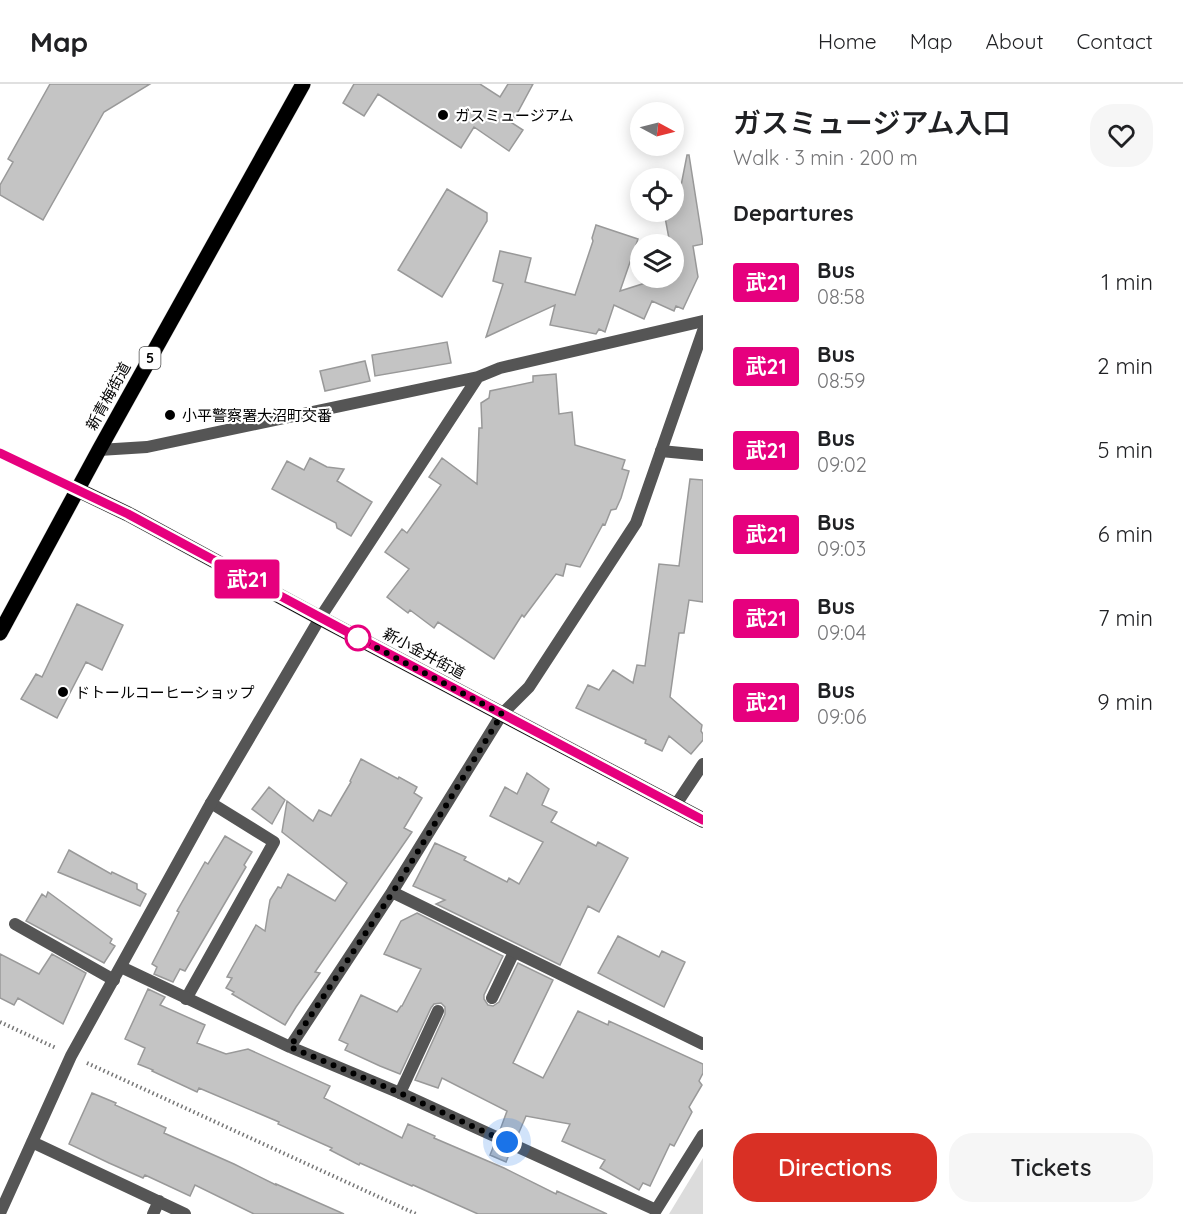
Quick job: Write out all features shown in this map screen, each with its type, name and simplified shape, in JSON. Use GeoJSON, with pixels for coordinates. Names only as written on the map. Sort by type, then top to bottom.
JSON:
{"type":"FeatureCollection","features":[{"type":"Feature","properties":{"kind":"main road","name":"新青梅街道"},"geometry":{"type":"LineString","coordinates":[[2,626],[303,84]]}},
{"type":"Feature","properties":{"kind":"main road","name":"新小金井街道"},"geometry":{"type":"LineString","coordinates":[[0,453],[128,514],[703,820]]}},
{"type":"Feature","properties":{"kind":"street"},"geometry":{"type":"LineString","coordinates":[[99,450],[147,447],[478,377],[500,368],[703,321]]}},
{"type":"Feature","properties":{"kind":"street"},"geometry":{"type":"LineString","coordinates":[[290,1047],[393,892],[502,714],[529,687],[636,523],[701,345],[703,331]]}},
{"type":"Feature","properties":{"kind":"street"},"geometry":{"type":"LineString","coordinates":[[0,1213],[71,1056],[211,803],[320,618],[478,377]]}},
{"type":"Feature","properties":{"kind":"street"},"geometry":{"type":"LineString","coordinates":[[661,451],[703,455]]}},
{"type":"Feature","properties":{"kind":"street"},"geometry":{"type":"LineString","coordinates":[[675,806],[703,764]]}},
{"type":"Feature","properties":{"kind":"street"},"geometry":{"type":"LineString","coordinates":[[186,999],[274,842],[211,803]]}},
{"type":"Feature","properties":{"kind":"street"},"geometry":{"type":"LineString","coordinates":[[393,892],[703,1044]]}},
{"type":"Feature","properties":{"kind":"street"},"geometry":{"type":"LineString","coordinates":[[15,924],[114,980]]}},
{"type":"Feature","properties":{"kind":"street"},"geometry":{"type":"LineString","coordinates":[[492,998],[514,952]]}},
{"type":"Feature","properties":{"kind":"street"},"geometry":{"type":"LineString","coordinates":[[121,967],[290,1047],[400,1093],[656,1210],[703,1135]]}},
{"type":"Feature","properties":{"kind":"street"},"geometry":{"type":"LineString","coordinates":[[400,1093],[438,1011]]}},
{"type":"Feature","properties":{"kind":"street"},"geometry":{"type":"LineString","coordinates":[[32,1142],[185,1214]]}},
{"type":"Feature","properties":{"kind":"street"},"geometry":{"type":"LineString","coordinates":[[153,1214],[159,1201]]}},
{"type":"Feature","properties":{"kind":"path"},"geometry":{"type":"LineString","coordinates":[[0,1022],[416,1214]]}},
{"type":"Feature","properties":{"kind":"shaded area"},"geometry":{"type":"Polygon","coordinates":[[[703,1158],[703,1214],[669,1214],[703,1158]]]}},
{"type":"Feature","properties":{"kind":"building"},"geometry":{"type":"Polygon","coordinates":[[[50,84],[150,84],[104,112],[43,220],[0,195],[0,185],[13,162],[8,159],[50,84]]]}},
{"type":"Feature","properties":{"kind":"building"},"geometry":{"type":"Polygon","coordinates":[[[354,84],[480,84],[500,97],[508,84],[533,84],[512,123],[523,130],[509,151],[474,127],[461,148],[378,94],[364,116],[343,103],[354,84]]]}},
{"type":"Feature","properties":{"kind":"building"},"geometry":{"type":"Polygon","coordinates":[[[687,155],[689,155],[703,244],[693,246],[698,277],[683,309],[676,306],[674,311],[652,301],[644,319],[614,305],[605,332],[599,329],[596,334],[550,325],[555,305],[486,337],[503,284],[493,281],[500,251],[531,258],[525,282],[575,295],[596,225],[630,236],[630,262],[620,291],[630,288],[684,288],[684,234],[668,234],[666,222],[684,222],[684,170],[687,155]]]}},
{"type":"Feature","properties":{"kind":"building"},"geometry":{"type":"Polygon","coordinates":[[[447,189],[487,213],[487,221],[442,297],[398,270],[447,189]]]}},
{"type":"Feature","properties":{"kind":"building"},"geometry":{"type":"Polygon","coordinates":[[[447,342],[451,363],[375,376],[372,355],[447,342]]]}},
{"type":"Feature","properties":{"kind":"building"},"geometry":{"type":"Polygon","coordinates":[[[365,361],[370,381],[325,391],[320,371],[365,361]]]}},
{"type":"Feature","properties":{"kind":"building"},"geometry":{"type":"Polygon","coordinates":[[[556,374],[559,414],[572,412],[575,445],[625,460],[622,469],[629,471],[616,509],[611,510],[605,525],[603,524],[580,567],[566,564],[563,576],[556,574],[524,617],[522,615],[494,659],[438,622],[434,628],[410,610],[408,613],[387,597],[409,569],[385,552],[402,529],[407,533],[441,485],[429,477],[442,458],[477,484],[479,428],[482,428],[481,403],[489,398],[490,391],[533,382],[533,376],[556,374]]]}},
{"type":"Feature","properties":{"kind":"building"},"geometry":{"type":"Polygon","coordinates":[[[310,458],[327,467],[344,469],[337,481],[372,502],[351,536],[337,528],[336,523],[272,489],[287,461],[304,470],[310,458]]]}},
{"type":"Feature","properties":{"kind":"building"},"geometry":{"type":"Polygon","coordinates":[[[690,479],[703,480],[703,602],[689,600],[684,633],[679,633],[670,697],[702,725],[703,740],[691,754],[669,736],[662,751],[645,743],[646,740],[576,708],[588,685],[599,690],[613,670],[633,683],[637,665],[645,666],[659,564],[679,566],[690,479]]]}},
{"type":"Feature","properties":{"kind":"building"},"geometry":{"type":"Polygon","coordinates":[[[77,604],[123,625],[102,670],[86,662],[57,718],[21,699],[36,674],[42,677],[77,604]]]}},
{"type":"Feature","properties":{"kind":"building"},"geometry":{"type":"Polygon","coordinates":[[[361,759],[417,787],[414,793],[422,798],[404,828],[412,832],[315,972],[320,973],[285,1025],[232,994],[234,992],[226,988],[232,978],[227,977],[256,925],[265,931],[270,900],[278,887],[281,888],[288,874],[335,901],[347,883],[282,832],[287,801],[313,821],[319,810],[331,816],[351,782],[361,759]]]}},
{"type":"Feature","properties":{"kind":"building"},"geometry":{"type":"Polygon","coordinates":[[[527,773],[549,789],[542,805],[557,812],[551,822],[596,846],[598,842],[628,858],[599,912],[588,906],[560,965],[436,904],[445,900],[413,886],[435,843],[466,857],[464,860],[507,882],[509,878],[519,884],[543,842],[490,816],[505,787],[517,794],[527,773]]]}},
{"type":"Feature","properties":{"kind":"building"},"geometry":{"type":"Polygon","coordinates":[[[269,787],[285,800],[272,824],[252,809],[269,787]]]}},
{"type":"Feature","properties":{"kind":"building"},"geometry":{"type":"Polygon","coordinates":[[[225,836],[252,852],[244,865],[246,867],[185,971],[180,969],[173,982],[154,974],[157,967],[152,964],[179,912],[177,911],[205,862],[208,864],[225,836]]]}},
{"type":"Feature","properties":{"kind":"building"},"geometry":{"type":"Polygon","coordinates":[[[69,850],[111,874],[112,872],[137,884],[137,889],[146,894],[140,906],[58,872],[69,850]]]}},
{"type":"Feature","properties":{"kind":"building"},"geometry":{"type":"Polygon","coordinates":[[[48,892],[112,939],[110,943],[115,946],[104,963],[26,921],[42,894],[46,897],[48,892]]]}},
{"type":"Feature","properties":{"kind":"building"},"geometry":{"type":"Polygon","coordinates":[[[417,913],[503,956],[484,995],[488,1005],[493,1006],[499,1002],[518,963],[553,980],[513,1063],[543,1078],[578,1011],[608,1025],[609,1021],[703,1064],[703,1073],[699,1081],[702,1085],[689,1107],[692,1112],[674,1146],[670,1144],[650,1186],[643,1183],[639,1190],[600,1168],[605,1160],[562,1141],[570,1124],[526,1116],[517,1137],[500,1130],[507,1111],[442,1078],[438,1088],[415,1080],[445,1014],[445,1007],[441,1003],[434,1004],[431,1008],[400,1074],[345,1050],[348,1044],[339,1040],[361,995],[397,1012],[402,1006],[421,969],[384,954],[401,921],[417,913]]]}},
{"type":"Feature","properties":{"kind":"building"},"geometry":{"type":"Polygon","coordinates":[[[618,936],[659,957],[662,951],[685,962],[664,1007],[598,973],[618,936]]]}},
{"type":"Feature","properties":{"kind":"building"},"geometry":{"type":"Polygon","coordinates":[[[0,954],[39,974],[52,954],[86,973],[63,1024],[18,998],[14,1005],[0,998],[0,954]]]}},
{"type":"Feature","properties":{"kind":"building"},"geometry":{"type":"Polygon","coordinates":[[[148,989],[165,997],[160,1005],[205,1025],[197,1043],[226,1054],[248,1049],[330,1086],[324,1098],[402,1138],[408,1124],[556,1194],[557,1191],[607,1214],[478,1214],[360,1163],[359,1165],[330,1150],[332,1148],[278,1124],[279,1122],[199,1088],[197,1092],[152,1071],[138,1064],[145,1048],[125,1039],[148,989]]]}},
{"type":"Feature","properties":{"kind":"building"},"geometry":{"type":"Polygon","coordinates":[[[92,1093],[166,1128],[164,1133],[344,1214],[254,1214],[195,1185],[190,1196],[145,1175],[143,1178],[69,1144],[92,1093]]]}},
{"type":"Feature","properties":{"kind":"building"},"geometry":{"type":"Polygon","coordinates":[[[494,1145],[510,1152],[506,1162],[490,1155],[494,1145]]]}},
{"type":"Feature","properties":{"kind":"bus line","name":"武21"},"geometry":{"type":"LineString","coordinates":[[0,453],[128,514],[703,820]]}},
{"type":"Feature","properties":{"kind":"place","name":"ガスミュージアム"},"geometry":{"type":"Point","coordinates":[443,115]}},
{"type":"Feature","properties":{"kind":"place","name":"小平警察署大沼町交番"},"geometry":{"type":"Point","coordinates":[170,415]}},
{"type":"Feature","properties":{"kind":"place","name":"ドトールコーヒーショップ"},"geometry":{"type":"Point","coordinates":[63,692]}},
{"type":"Feature","properties":{"kind":"route"},"geometry":{"type":"LineString","coordinates":[[358,638],[502,714],[393,892],[290,1047],[400,1093],[507,1142]]}}]}
